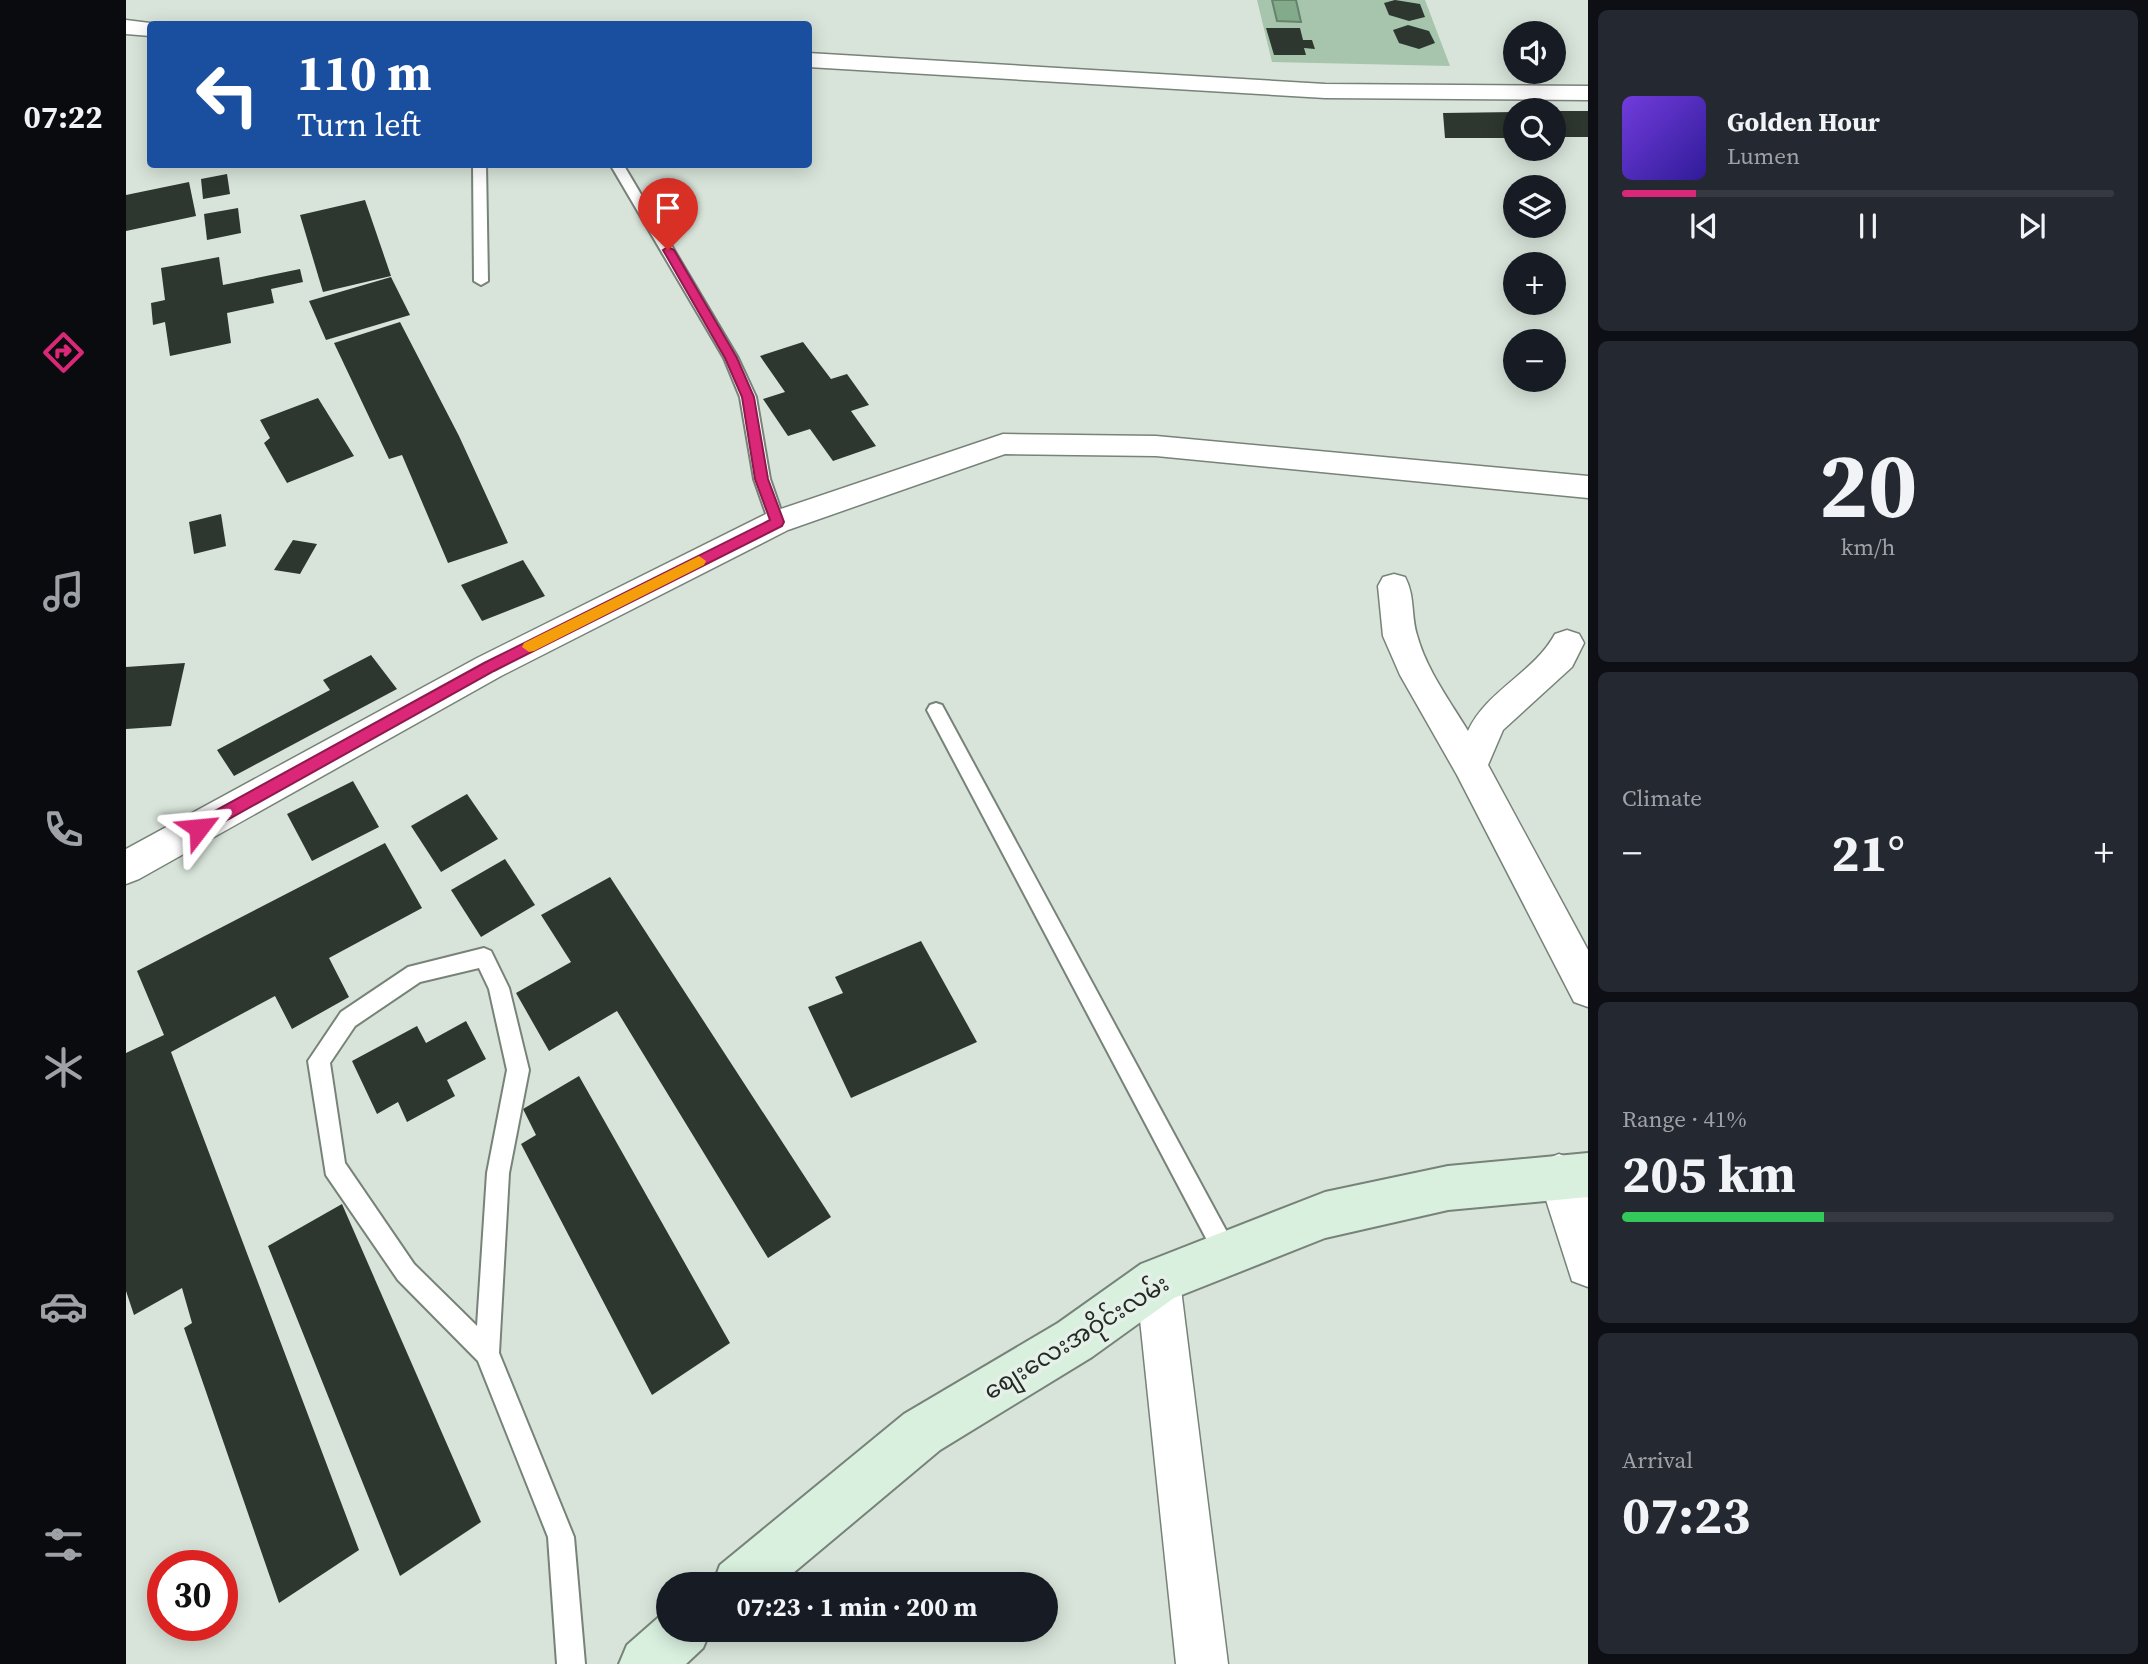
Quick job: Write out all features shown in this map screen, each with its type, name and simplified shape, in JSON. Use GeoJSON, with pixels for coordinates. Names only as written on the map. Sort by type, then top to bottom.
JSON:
{"type":"FeatureCollection","features":[{"type":"Feature","properties":{"kind":"street"},"geometry":{"type":"LineString","coordinates":[[126,27],[147,29]]}},
{"type":"Feature","properties":{"kind":"street"},"geometry":{"type":"LineString","coordinates":[[812,60],[1325,91],[1588,93]]}},
{"type":"Feature","properties":{"kind":"street"},"geometry":{"type":"LineString","coordinates":[[126,868],[489,667],[777,522],[1003,444],[1156,446],[1588,487]]}},
{"type":"Feature","properties":{"kind":"street"},"geometry":{"type":"LineString","coordinates":[[1394,586],[1400,636],[1417,675],[1470,765],[1588,989]]}},
{"type":"Feature","properties":{"kind":"street"},"geometry":{"type":"LineString","coordinates":[[1470,765],[1490,721],[1560,658],[1567,643]]}},
{"type":"Feature","properties":{"kind":"street"},"geometry":{"type":"LineString","coordinates":[[1574,1175],[1588,1265]]}},
{"type":"Feature","properties":{"kind":"street","name":"စျေးလေးအဝိုင်းလမ်း"},"geometry":{"type":"LineString","coordinates":[[753,1572],[922,1432],[1075,1340],[1158,1281],[1325,1215],[1448,1188],[1574,1175]]}},
{"type":"Feature","properties":{"kind":"street"},"geometry":{"type":"LineString","coordinates":[[1158,1281],[1202,1664]]}},
{"type":"Feature","properties":{"kind":"street"},"geometry":{"type":"LineString","coordinates":[[646,1664],[670,1642]]}},
{"type":"Feature","properties":{"kind":"lane"},"geometry":{"type":"LineString","coordinates":[[480,168],[481,281]]}},
{"type":"Feature","properties":{"kind":"lane"},"geometry":{"type":"LineString","coordinates":[[618,168],[731,358],[748,397],[762,479],[777,522]]}},
{"type":"Feature","properties":{"kind":"lane"},"geometry":{"type":"LineString","coordinates":[[936,710],[1226,1254]]}},
{"type":"Feature","properties":{"kind":"lane"},"geometry":{"type":"LineString","coordinates":[[487,1353],[498,1173],[518,1070],[499,988],[484,957],[415,974],[348,1019],[319,1060],[334,1167],[406,1272],[487,1353],[561,1537],[571,1664]]}},
{"type":"Feature","properties":{"kind":"shaded area"},"geometry":{"type":"Polygon","coordinates":[[[1257,0],[1425,0],[1450,66],[1272,62],[1257,0]]]}},
{"type":"Feature","properties":{"kind":"shaded area"},"geometry":{"type":"Polygon","coordinates":[[[1272,0],[1296,0],[1301,22],[1277,21],[1272,0]]]}},
{"type":"Feature","properties":{"kind":"building"},"geometry":{"type":"Polygon","coordinates":[[[1395,0],[1420,4],[1425,17],[1409,21],[1389,15],[1384,3],[1395,0]]]}},
{"type":"Feature","properties":{"kind":"building"},"geometry":{"type":"Polygon","coordinates":[[[1408,25],[1429,31],[1435,43],[1419,49],[1399,43],[1393,30],[1408,25]]]}},
{"type":"Feature","properties":{"kind":"building"},"geometry":{"type":"Polygon","coordinates":[[[1266,28],[1300,28],[1303,40],[1312,40],[1315,49],[1304,48],[1306,55],[1274,55],[1266,28]]]}},
{"type":"Feature","properties":{"kind":"building"},"geometry":{"type":"Polygon","coordinates":[[[1566,111],[1588,111],[1588,137],[1566,137],[1566,111]]]}},
{"type":"Feature","properties":{"kind":"building"},"geometry":{"type":"Polygon","coordinates":[[[1503,112],[1503,138],[1445,138],[1443,113],[1503,112]]]}},
{"type":"Feature","properties":{"kind":"building"},"geometry":{"type":"Polygon","coordinates":[[[227,174],[230,194],[203,199],[201,179],[227,174]]]}},
{"type":"Feature","properties":{"kind":"building"},"geometry":{"type":"Polygon","coordinates":[[[189,182],[196,216],[126,231],[126,195],[189,182]]]}},
{"type":"Feature","properties":{"kind":"building"},"geometry":{"type":"Polygon","coordinates":[[[365,200],[391,276],[323,292],[300,215],[365,200]]]}},
{"type":"Feature","properties":{"kind":"building"},"geometry":{"type":"Polygon","coordinates":[[[238,208],[241,233],[207,240],[204,214],[238,208]]]}},
{"type":"Feature","properties":{"kind":"building"},"geometry":{"type":"Polygon","coordinates":[[[219,257],[223,285],[300,269],[303,282],[271,289],[274,303],[227,313],[231,343],[170,356],[165,322],[153,325],[151,303],[165,300],[161,268],[219,257]]]}},
{"type":"Feature","properties":{"kind":"building"},"geometry":{"type":"Polygon","coordinates":[[[391,277],[410,315],[326,340],[309,301],[391,277]]]}},
{"type":"Feature","properties":{"kind":"building"},"geometry":{"type":"Polygon","coordinates":[[[400,322],[459,436],[508,543],[448,563],[402,455],[389,459],[334,343],[400,322]]]}},
{"type":"Feature","properties":{"kind":"building"},"geometry":{"type":"Polygon","coordinates":[[[803,342],[831,379],[847,374],[869,405],[851,411],[876,446],[833,461],[810,429],[788,436],[763,399],[785,392],[760,356],[803,342]]]}},
{"type":"Feature","properties":{"kind":"building"},"geometry":{"type":"Polygon","coordinates":[[[318,398],[354,456],[287,483],[264,443],[270,438],[260,420],[318,398]]]}},
{"type":"Feature","properties":{"kind":"building"},"geometry":{"type":"Polygon","coordinates":[[[221,514],[226,546],[194,554],[189,522],[221,514]]]}},
{"type":"Feature","properties":{"kind":"building"},"geometry":{"type":"Polygon","coordinates":[[[293,540],[317,544],[300,574],[274,570],[293,540]]]}},
{"type":"Feature","properties":{"kind":"building"},"geometry":{"type":"Polygon","coordinates":[[[523,560],[545,596],[482,621],[461,585],[523,560]]]}},
{"type":"Feature","properties":{"kind":"building"},"geometry":{"type":"Polygon","coordinates":[[[371,655],[397,689],[234,776],[217,750],[330,690],[323,680],[371,655]]]}},
{"type":"Feature","properties":{"kind":"building"},"geometry":{"type":"Polygon","coordinates":[[[185,663],[171,726],[126,729],[126,667],[185,663]]]}},
{"type":"Feature","properties":{"kind":"building"},"geometry":{"type":"Polygon","coordinates":[[[353,781],[379,827],[312,861],[287,814],[353,781]]]}},
{"type":"Feature","properties":{"kind":"building"},"geometry":{"type":"Polygon","coordinates":[[[467,794],[498,839],[441,872],[411,826],[467,794]]]}},
{"type":"Feature","properties":{"kind":"building"},"geometry":{"type":"Polygon","coordinates":[[[385,843],[422,908],[329,958],[349,997],[292,1029],[275,996],[171,1052],[359,1550],[279,1603],[184,1328],[192,1323],[182,1288],[134,1315],[126,1291],[126,1053],[164,1035],[137,971],[385,843]]]}},
{"type":"Feature","properties":{"kind":"building"},"geometry":{"type":"Polygon","coordinates":[[[505,859],[535,905],[481,937],[451,890],[505,859]]]}},
{"type":"Feature","properties":{"kind":"building"},"geometry":{"type":"Polygon","coordinates":[[[610,877],[831,1217],[768,1258],[617,1011],[549,1051],[516,993],[571,962],[541,915],[610,877]]]}},
{"type":"Feature","properties":{"kind":"building"},"geometry":{"type":"Polygon","coordinates":[[[921,941],[977,1042],[851,1098],[808,1007],[843,993],[835,977],[921,941]]]}},
{"type":"Feature","properties":{"kind":"building"},"geometry":{"type":"Polygon","coordinates":[[[466,1021],[486,1059],[447,1080],[455,1096],[407,1122],[398,1102],[377,1114],[352,1061],[417,1026],[426,1043],[466,1021]]]}},
{"type":"Feature","properties":{"kind":"building"},"geometry":{"type":"Polygon","coordinates":[[[579,1076],[730,1343],[652,1395],[521,1144],[536,1135],[523,1109],[579,1076]]]}},
{"type":"Feature","properties":{"kind":"building"},"geometry":{"type":"Polygon","coordinates":[[[342,1204],[481,1522],[400,1576],[268,1246],[342,1204]]]}},
{"type":"Feature","properties":{"kind":"slow traffic"},"geometry":{"type":"LineString","coordinates":[[529,647],[699,561]]}},
{"type":"Feature","properties":{"kind":"route"},"geometry":{"type":"LineString","coordinates":[[199,828],[489,667],[777,522],[762,479],[748,397],[731,358],[668,250]]}}]}
